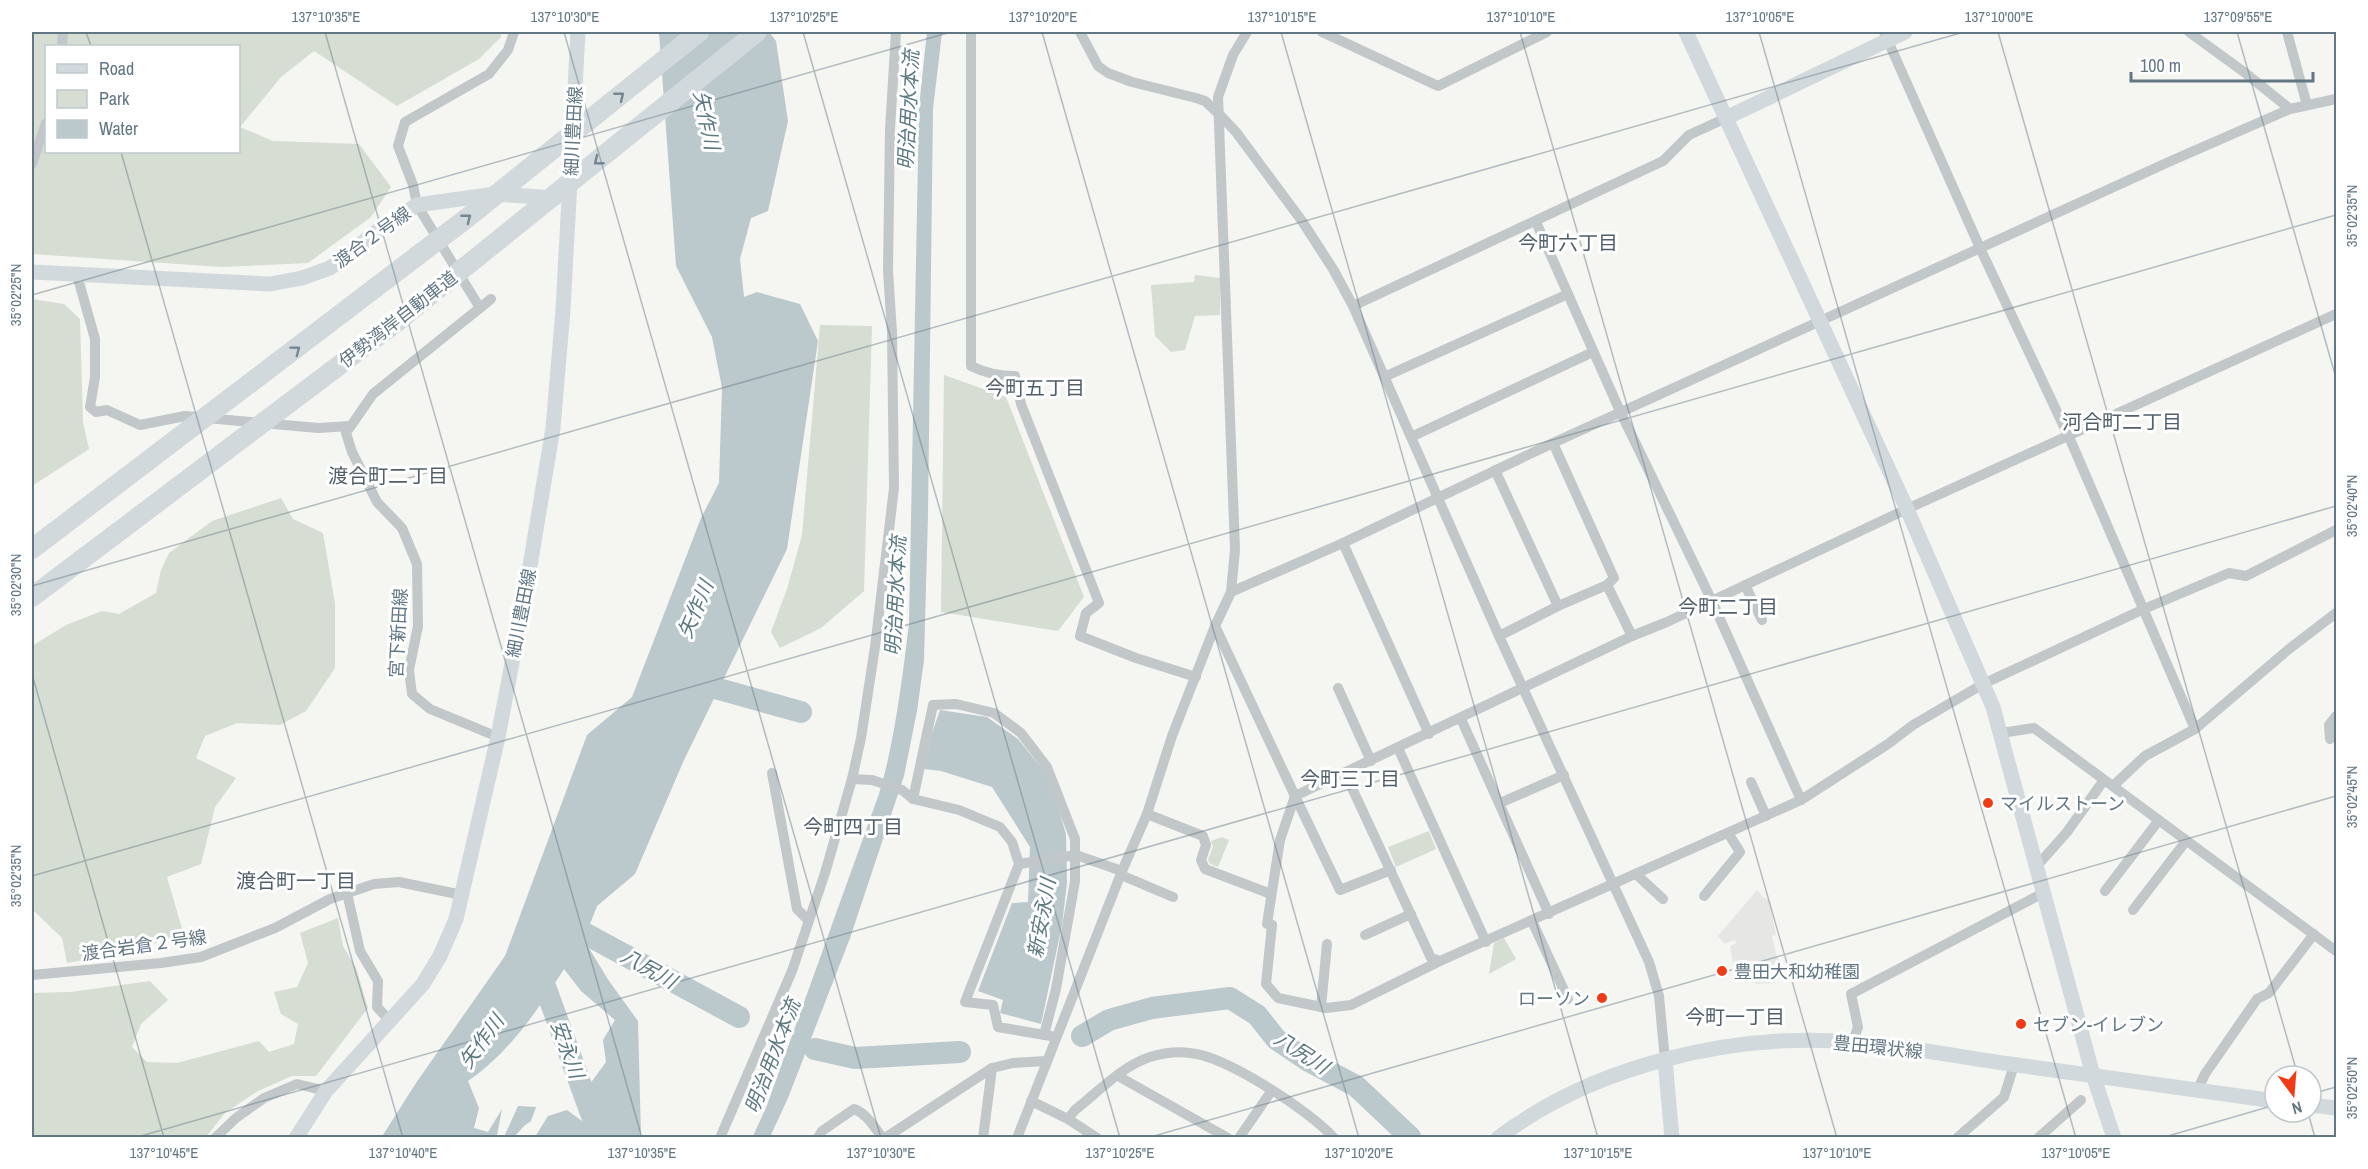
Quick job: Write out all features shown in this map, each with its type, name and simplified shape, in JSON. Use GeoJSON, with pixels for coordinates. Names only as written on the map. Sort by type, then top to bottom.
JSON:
{"type":"FeatureCollection","features":[{"type":"Feature","properties":{"kind":"highway","name":"伊勢湾岸自動車道"},"geometry":{"type":"LineString","coordinates":[[32,549],[467,218],[699,32]]}},
{"type":"Feature","properties":{"kind":"highway","name":"伊勢湾岸自動車道"},"geometry":{"type":"LineString","coordinates":[[37,598],[493,246],[757,32]]}},
{"type":"Feature","properties":{"kind":"highway"},"geometry":{"type":"LineString","coordinates":[[32,533],[275,366]]}},
{"type":"Feature","properties":{"kind":"street"},"geometry":{"type":"LineString","coordinates":[[480,308],[417,205],[413,184],[398,146],[405,122],[489,74],[508,50],[514,32]]}},
{"type":"Feature","properties":{"kind":"street","name":"細川豊田線"},"geometry":{"type":"LineString","coordinates":[[296,1137],[326,1090],[423,984],[440,956],[456,919],[498,737],[528,584],[553,428],[570,199],[578,32]]}},
{"type":"Feature","properties":{"kind":"street"},"geometry":{"type":"LineString","coordinates":[[720,1137],[792,971],[825,873],[852,779],[861,738],[875,647],[894,488],[892,332],[888,271],[890,129],[896,32]]}},
{"type":"Feature","properties":{"kind":"street"},"geometry":{"type":"LineString","coordinates":[[971,32],[971,366],[980,371],[1002,376],[1015,376],[1021,404],[1100,603],[1086,614],[1080,636],[1136,658],[1196,677]]}},
{"type":"Feature","properties":{"kind":"street"},"geometry":{"type":"LineString","coordinates":[[1080,32],[1098,66],[1108,73],[1132,82],[1205,101],[1219,114],[1236,132],[1302,221],[1334,269],[1353,306],[1499,636],[1648,962],[1659,996],[1672,1137]]}},
{"type":"Feature","properties":{"kind":"street"},"geometry":{"type":"LineString","coordinates":[[1017,1137],[1121,873],[1147,814],[1172,736],[1215,626],[1231,592],[1235,550],[1218,97],[1233,55],[1247,32]]}},
{"type":"Feature","properties":{"kind":"street"},"geometry":{"type":"LineString","coordinates":[[1322,32],[1438,86],[1547,32]]}},
{"type":"Feature","properties":{"kind":"street"},"geometry":{"type":"LineString","coordinates":[[1686,32],[1907,510],[1983,684],[2001,733],[2093,1075],[2114,1137]]}},
{"type":"Feature","properties":{"kind":"street"},"geometry":{"type":"LineString","coordinates":[[1353,306],[1663,161],[1689,135],[1886,36],[1905,32]]}},
{"type":"Feature","properties":{"kind":"street"},"geometry":{"type":"LineString","coordinates":[[2189,32],[2290,109]]}},
{"type":"Feature","properties":{"kind":"street"},"geometry":{"type":"LineString","coordinates":[[2287,32],[2307,105]]}},
{"type":"Feature","properties":{"kind":"street"},"geometry":{"type":"LineString","coordinates":[[1886,36],[1980,248],[2068,438],[2195,729]]}},
{"type":"Feature","properties":{"kind":"street"},"geometry":{"type":"LineString","coordinates":[[1231,592],[1343,543],[1553,443],[2173,160],[2290,109],[2336,100]]}},
{"type":"Feature","properties":{"kind":"street"},"geometry":{"type":"LineString","coordinates":[[32,164],[45,126]]}},
{"type":"Feature","properties":{"kind":"street","name":"渡合２号線"},"geometry":{"type":"LineString","coordinates":[[32,272],[270,284],[302,278],[330,268],[380,229],[417,205],[495,194],[570,199]]}},
{"type":"Feature","properties":{"kind":"street"},"geometry":{"type":"LineString","coordinates":[[1536,222],[1593,352],[1712,601],[1801,800]]}},
{"type":"Feature","properties":{"kind":"street"},"geometry":{"type":"LineString","coordinates":[[77,275],[95,339],[95,377],[90,407],[96,412],[107,410],[140,425],[185,416],[318,428],[350,426],[373,394],[490,299]]}},
{"type":"Feature","properties":{"kind":"street"},"geometry":{"type":"LineString","coordinates":[[1384,377],[1568,294]]}},
{"type":"Feature","properties":{"kind":"street"},"geometry":{"type":"LineString","coordinates":[[2337,314],[1632,636],[1295,796],[1280,840],[1271,894],[1267,924],[1272,925],[1266,984],[1278,998],[1321,1007],[1351,1005],[1440,961],[1801,800],[1913,726],[1983,684],[2144,609],[2229,573],[2246,576],[2337,530]]}},
{"type":"Feature","properties":{"kind":"street"},"geometry":{"type":"LineString","coordinates":[[1411,437],[1593,352]]}},
{"type":"Feature","properties":{"kind":"street","name":"宮下新田線"},"geometry":{"type":"LineString","coordinates":[[350,426],[346,434],[352,452],[377,502],[402,528],[417,564],[418,626],[409,670],[412,694],[430,709],[498,737]]}},
{"type":"Feature","properties":{"kind":"street"},"geometry":{"type":"LineString","coordinates":[[1499,636],[1558,606],[1607,585],[1614,578],[1553,443]]}},
{"type":"Feature","properties":{"kind":"street"},"geometry":{"type":"LineString","coordinates":[[1495,470],[1558,606]]}},
{"type":"Feature","properties":{"kind":"street"},"geometry":{"type":"LineString","coordinates":[[1343,543],[1429,734]]}},
{"type":"Feature","properties":{"kind":"street"},"geometry":{"type":"LineString","coordinates":[[1607,585],[1632,636]]}},
{"type":"Feature","properties":{"kind":"street"},"geometry":{"type":"LineString","coordinates":[[1745,585],[1762,620]]}},
{"type":"Feature","properties":{"kind":"street"},"geometry":{"type":"LineString","coordinates":[[2037,866],[2108,783],[2145,756],[2195,729],[2289,649],[2337,612]]}},
{"type":"Feature","properties":{"kind":"street"},"geometry":{"type":"LineString","coordinates":[[1215,626],[1340,890],[1391,870]]}},
{"type":"Feature","properties":{"kind":"street"},"geometry":{"type":"LineString","coordinates":[[1338,688],[1371,761]]}},
{"type":"Feature","properties":{"kind":"street"},"geometry":{"type":"LineString","coordinates":[[912,799],[933,705],[957,704],[994,713],[1021,733],[1047,767],[1075,839],[1076,855],[1075,881],[1044,1035]]}},
{"type":"Feature","properties":{"kind":"street"},"geometry":{"type":"LineString","coordinates":[[2330,739],[2329,725],[2337,716]]}},
{"type":"Feature","properties":{"kind":"street"},"geometry":{"type":"LineString","coordinates":[[1461,719],[1549,914]]}},
{"type":"Feature","properties":{"kind":"street"},"geometry":{"type":"LineString","coordinates":[[2001,733],[2034,728],[2337,951]]}},
{"type":"Feature","properties":{"kind":"street"},"geometry":{"type":"LineString","coordinates":[[1398,748],[1486,942]]}},
{"type":"Feature","properties":{"kind":"street"},"geometry":{"type":"LineString","coordinates":[[772,773],[796,909],[808,920]]}},
{"type":"Feature","properties":{"kind":"street"},"geometry":{"type":"LineString","coordinates":[[1346,773],[1431,958],[1440,961]]}},
{"type":"Feature","properties":{"kind":"street"},"geometry":{"type":"LineString","coordinates":[[1500,803],[1564,775]]}},
{"type":"Feature","properties":{"kind":"street"},"geometry":{"type":"LineString","coordinates":[[852,779],[872,780],[902,790],[912,799],[959,810],[1000,827],[1012,842],[1019,864],[965,1002],[993,1005],[998,1027],[1057,1037]]}},
{"type":"Feature","properties":{"kind":"street"},"geometry":{"type":"LineString","coordinates":[[1751,782],[1766,816]]}},
{"type":"Feature","properties":{"kind":"street"},"geometry":{"type":"LineString","coordinates":[[1147,814],[1203,836],[1206,845],[1201,860],[1205,868],[1271,894]]}},
{"type":"Feature","properties":{"kind":"street"},"geometry":{"type":"LineString","coordinates":[[2105,891],[2159,820]]}},
{"type":"Feature","properties":{"kind":"street"},"geometry":{"type":"LineString","coordinates":[[1704,896],[1740,852],[1728,833]]}},
{"type":"Feature","properties":{"kind":"street"},"geometry":{"type":"LineString","coordinates":[[2133,910],[2186,840]]}},
{"type":"Feature","properties":{"kind":"street"},"geometry":{"type":"LineString","coordinates":[[1019,864],[1076,855],[1173,897]]}},
{"type":"Feature","properties":{"kind":"street"},"geometry":{"type":"LineString","coordinates":[[1636,874],[1663,899]]}},
{"type":"Feature","properties":{"kind":"street","name":"渡合岩倉２号線"},"geometry":{"type":"LineString","coordinates":[[32,975],[201,957],[275,928],[347,893],[374,884],[399,882],[462,895]]}},
{"type":"Feature","properties":{"kind":"street"},"geometry":{"type":"LineString","coordinates":[[1853,1041],[1858,1028],[1851,994],[2044,892]]}},
{"type":"Feature","properties":{"kind":"street"},"geometry":{"type":"LineString","coordinates":[[347,893],[360,951],[378,981],[377,1007],[390,1020]]}},
{"type":"Feature","properties":{"kind":"street"},"geometry":{"type":"LineString","coordinates":[[1365,935],[1411,914]]}},
{"type":"Feature","properties":{"kind":"street"},"geometry":{"type":"LineString","coordinates":[[1532,921],[1568,999]]}},
{"type":"Feature","properties":{"kind":"street"},"geometry":{"type":"LineString","coordinates":[[2197,1091],[2205,1074],[2257,999],[2270,993],[2314,934]]}},
{"type":"Feature","properties":{"kind":"street"},"geometry":{"type":"LineString","coordinates":[[1321,1007],[1327,944]]}},
{"type":"Feature","properties":{"kind":"street","name":"豊田環状線"},"geometry":{"type":"LineString","coordinates":[[1498,1137],[1536,1112],[1591,1084],[1665,1060],[1710,1050],[1770,1042],[1853,1041],[2263,1099]]}},
{"type":"Feature","properties":{"kind":"street"},"geometry":{"type":"LineString","coordinates":[[1068,1119],[1075,1110],[1136,1063],[1149,1057],[1171,1052],[1192,1053],[1213,1058],[1272,1090],[1310,1115],[1334,1137]]}},
{"type":"Feature","properties":{"kind":"street"},"geometry":{"type":"LineString","coordinates":[[818,1137],[822,1131],[854,1109],[861,1112],[884,1137],[992,1068],[1014,1063],[1046,1061]]}},
{"type":"Feature","properties":{"kind":"street"},"geometry":{"type":"LineString","coordinates":[[1957,1137],[2004,1097],[2014,1065]]}},
{"type":"Feature","properties":{"kind":"street"},"geometry":{"type":"LineString","coordinates":[[983,1137],[992,1068]]}},
{"type":"Feature","properties":{"kind":"street"},"geometry":{"type":"LineString","coordinates":[[1118,1076],[1228,1137]]}},
{"type":"Feature","properties":{"kind":"street"},"geometry":{"type":"LineString","coordinates":[[215,1137],[264,1098],[297,1084],[326,1090]]}},
{"type":"Feature","properties":{"kind":"street"},"geometry":{"type":"LineString","coordinates":[[1239,1137],[1272,1090]]}},
{"type":"Feature","properties":{"kind":"street"},"geometry":{"type":"LineString","coordinates":[[2038,1137],[2081,1100]]}},
{"type":"Feature","properties":{"kind":"street"},"geometry":{"type":"LineString","coordinates":[[1031,1101],[1068,1119],[1097,1137]]}},
{"type":"Feature","properties":{"kind":"shaded area"},"geometry":{"type":"Polygon","coordinates":[[[1757,890],[1764,898],[1769,899],[1776,935],[1772,936],[1778,961],[1774,963],[1776,966],[1774,983],[1756,984],[1754,980],[1736,980],[1730,946],[1737,943],[1734,940],[1724,944],[1718,936],[1757,890]]]}},
{"type":"Feature","properties":{"kind":"green space"},"geometry":{"type":"Polygon","coordinates":[[[32,32],[501,32],[501,37],[479,59],[397,106],[314,51],[281,77],[240,127],[273,141],[359,144],[391,187],[371,217],[308,263],[222,267],[32,254],[32,32]]]}},
{"type":"Feature","properties":{"kind":"green space"},"geometry":{"type":"Polygon","coordinates":[[[1195,275],[1220,278],[1220,315],[1195,316],[1185,350],[1171,352],[1155,336],[1151,285],[1194,282],[1195,275]]]}},
{"type":"Feature","properties":{"kind":"green space"},"geometry":{"type":"Polygon","coordinates":[[[32,299],[64,304],[80,319],[83,422],[89,449],[32,486],[32,299]]]}},
{"type":"Feature","properties":{"kind":"green space"},"geometry":{"type":"Polygon","coordinates":[[[820,325],[872,326],[864,591],[821,628],[780,648],[771,632],[787,589],[802,535],[820,325]]]}},
{"type":"Feature","properties":{"kind":"green space"},"geometry":{"type":"Polygon","coordinates":[[[944,375],[1006,397],[1084,597],[1058,631],[941,612],[944,375]]]}},
{"type":"Feature","properties":{"kind":"green space"},"geometry":{"type":"Polygon","coordinates":[[[281,498],[293,519],[323,533],[335,604],[335,668],[306,711],[280,725],[237,723],[205,736],[196,758],[236,778],[215,807],[201,864],[167,877],[183,932],[144,948],[67,963],[62,938],[34,911],[32,912],[32,646],[66,625],[102,611],[119,614],[156,593],[161,570],[169,553],[212,521],[281,498]]]}},
{"type":"Feature","properties":{"kind":"green space"},"geometry":{"type":"Polygon","coordinates":[[[1429,831],[1436,849],[1396,867],[1388,847],[1429,831]]]}},
{"type":"Feature","properties":{"kind":"green space"},"geometry":{"type":"Polygon","coordinates":[[[1222,837],[1229,840],[1218,867],[1210,864],[1208,860],[1213,846],[1211,841],[1222,837]]]}},
{"type":"Feature","properties":{"kind":"green space"},"geometry":{"type":"Polygon","coordinates":[[[338,918],[343,946],[356,968],[368,1008],[316,1076],[292,1076],[258,1091],[225,1113],[206,1137],[32,1137],[32,993],[71,992],[150,981],[168,1000],[141,1024],[132,1047],[147,1062],[177,1063],[259,1041],[269,1052],[294,1044],[298,1024],[281,1014],[274,992],[297,987],[308,963],[300,933],[338,918]]]}},
{"type":"Feature","properties":{"kind":"green space"},"geometry":{"type":"Polygon","coordinates":[[[1504,938],[1516,959],[1489,974],[1494,943],[1504,938]]]}},
{"type":"Feature","properties":{"kind":"water","name":"矢作川"},"geometry":{"type":"Polygon","coordinates":[[[659,32],[769,32],[776,41],[788,121],[768,211],[751,218],[740,259],[744,297],[757,292],[800,304],[818,341],[787,549],[684,760],[635,874],[597,906],[584,940],[609,981],[638,1021],[641,1137],[535,1137],[548,1116],[567,1110],[582,1121],[587,1088],[606,1062],[603,1040],[615,1020],[581,991],[564,969],[510,1044],[468,1081],[479,1108],[474,1128],[488,1132],[502,1109],[497,1135],[503,1137],[381,1138],[416,1083],[505,956],[587,735],[632,697],[701,518],[719,483],[722,388],[712,337],[676,266],[659,32]]]}},
{"type":"Feature","properties":{"kind":"water","name":"明治用水本流"},"geometry":{"type":"Polygon","coordinates":[[[927,32],[942,32],[933,109],[928,514],[924,660],[917,711],[904,776],[850,938],[788,1098],[770,1137],[752,1138],[766,1108],[879,794],[897,710],[909,624],[919,107],[927,32]]]}},
{"type":"Feature","properties":{"kind":"water"},"geometry":{"type":"Polygon","coordinates":[[[940,710],[987,717],[1018,739],[1049,777],[1066,834],[1067,883],[1062,925],[1041,1024],[1000,1013],[1003,1000],[978,991],[1012,903],[1028,902],[1030,847],[992,787],[941,771],[924,769],[940,710]]]}},
{"type":"Feature","properties":{"kind":"water"},"geometry":{"type":"Polygon","coordinates":[[[518,1106],[536,1107],[531,1121],[514,1137],[504,1137],[518,1106]]]}},
{"type":"Feature","properties":{"kind":"waterway","name":"新安永川"},"geometry":{"type":"LineString","coordinates":[[690,681],[801,712]]}},
{"type":"Feature","properties":{"kind":"waterway","name":"八尻川"},"geometry":{"type":"LineString","coordinates":[[560,920],[739,1017]]}},
{"type":"Feature","properties":{"kind":"waterway","name":"安永川"},"geometry":{"type":"LineString","coordinates":[[538,967],[600,1138]]}},
{"type":"Feature","properties":{"kind":"waterway","name":"八尻川"},"geometry":{"type":"LineString","coordinates":[[1082,1036],[1109,1020],[1152,1008],[1230,998],[1257,1015],[1276,1039],[1307,1060],[1356,1086],[1410,1137]]}},
{"type":"Feature","properties":{"kind":"waterway","name":"八尻川"},"geometry":{"type":"LineString","coordinates":[[815,1049],[855,1058],[960,1052]]}},
{"type":"Feature","properties":{"kind":"place","name":"マイルストーン"},"geometry":{"type":"Point","coordinates":[1988,803]}},
{"type":"Feature","properties":{"kind":"place","name":"豊田大和幼稚園"},"geometry":{"type":"Point","coordinates":[1722,971]}},
{"type":"Feature","properties":{"kind":"place","name":"ローソン"},"geometry":{"type":"Point","coordinates":[1602,998]}},
{"type":"Feature","properties":{"kind":"place","name":"セブン-イレブン"},"geometry":{"type":"Point","coordinates":[2021,1024]}},
{"type":"Feature","properties":{"kind":"district","name":"今町六丁目"},"geometry":{"type":"Point","coordinates":[1568,242]}},
{"type":"Feature","properties":{"kind":"district","name":"今町五丁目"},"geometry":{"type":"Point","coordinates":[1035,387]}},
{"type":"Feature","properties":{"kind":"district","name":"河合町二丁目"},"geometry":{"type":"Point","coordinates":[2122,421]}},
{"type":"Feature","properties":{"kind":"district","name":"渡合町二丁目"},"geometry":{"type":"Point","coordinates":[388,475]}},
{"type":"Feature","properties":{"kind":"district","name":"今町二丁目"},"geometry":{"type":"Point","coordinates":[1728,606]}},
{"type":"Feature","properties":{"kind":"district","name":"今町三丁目"},"geometry":{"type":"Point","coordinates":[1350,778]}},
{"type":"Feature","properties":{"kind":"district","name":"今町四丁目"},"geometry":{"type":"Point","coordinates":[853,826]}},
{"type":"Feature","properties":{"kind":"district","name":"渡合町一丁目"},"geometry":{"type":"Point","coordinates":[296,880]}},
{"type":"Feature","properties":{"kind":"district","name":"今町一丁目"},"geometry":{"type":"Point","coordinates":[1735,1016]}}]}
